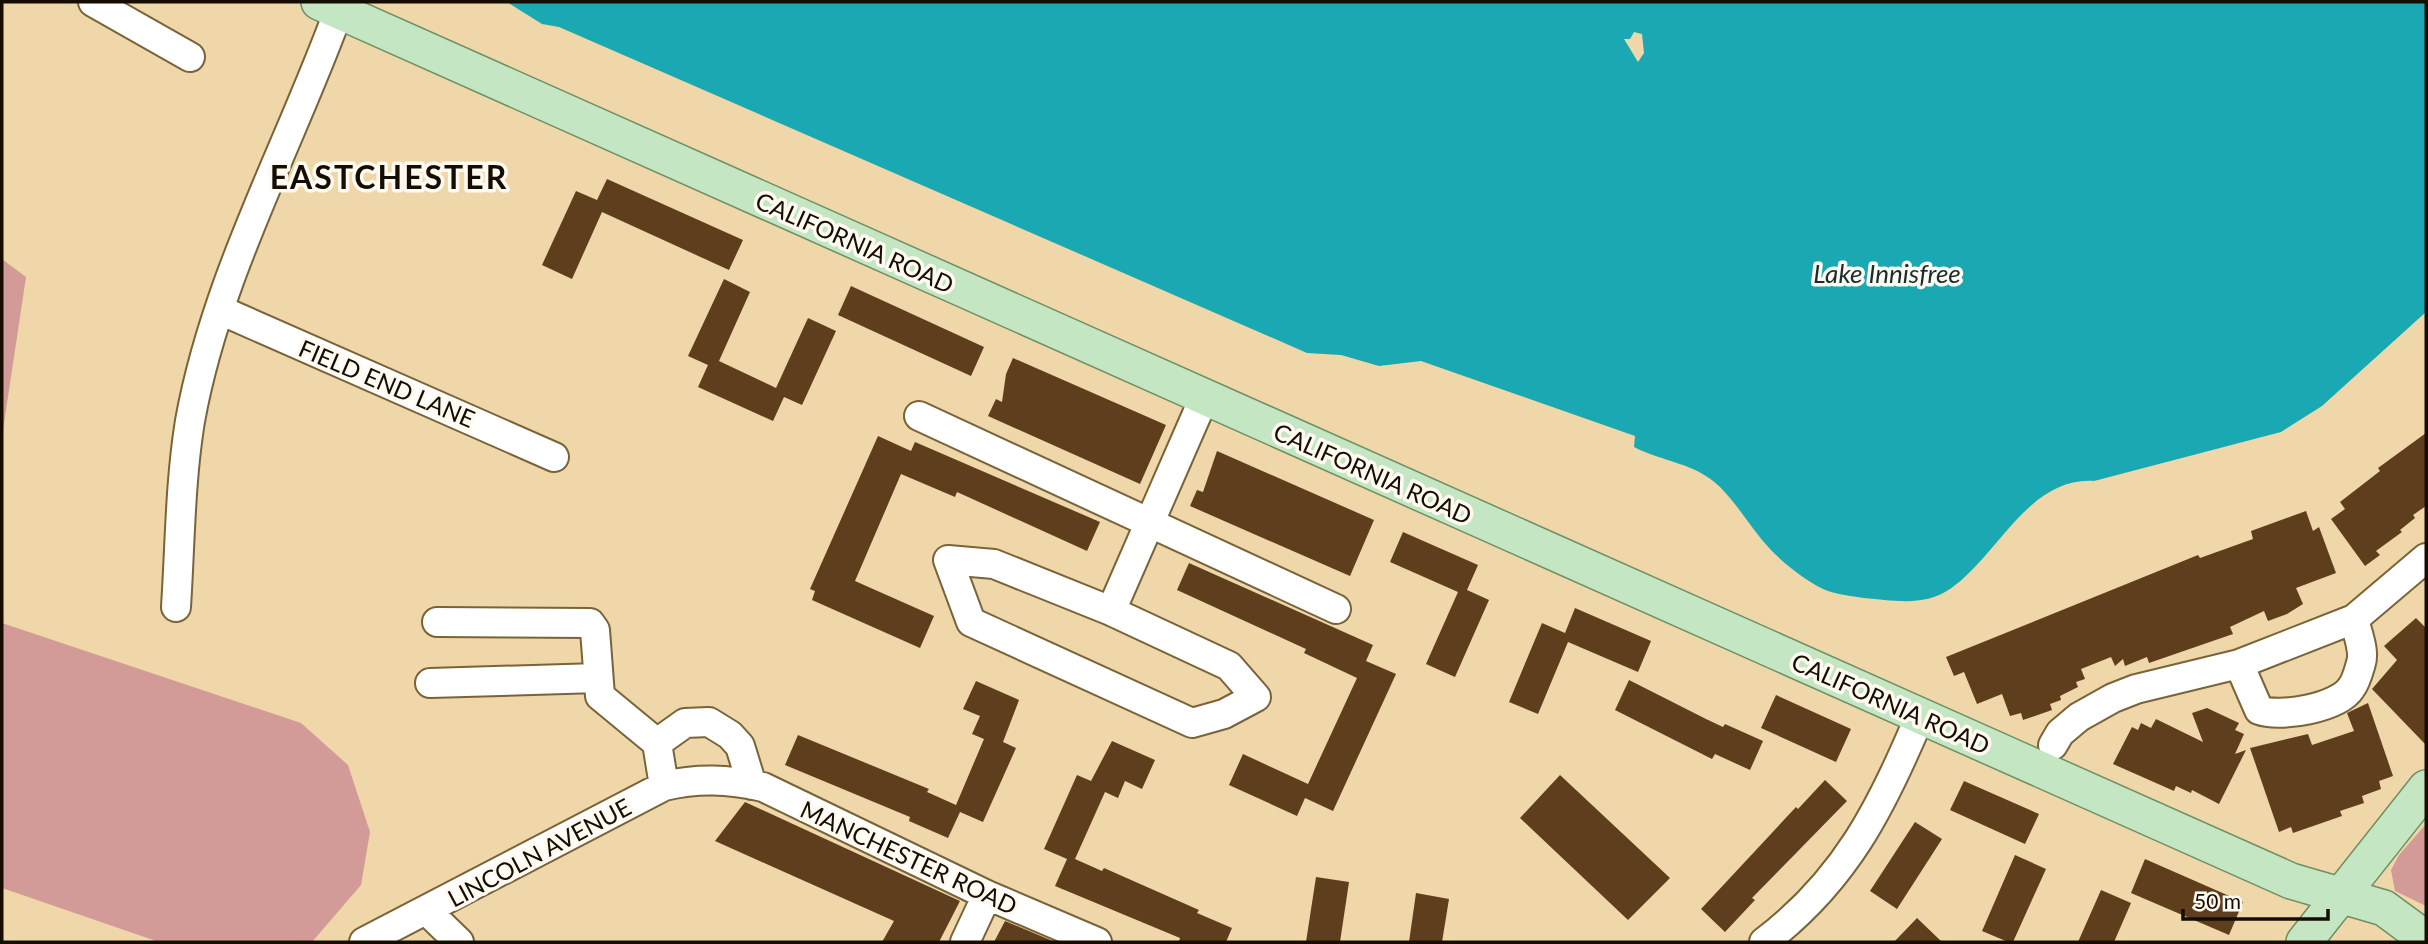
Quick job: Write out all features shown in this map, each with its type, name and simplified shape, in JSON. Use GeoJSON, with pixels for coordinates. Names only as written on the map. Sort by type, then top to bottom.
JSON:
{"type":"FeatureCollection","features":[{"type":"Feature","properties":{"kind":"main road","name":"CALIFORNIA ROAD"},"geometry":{"type":"LineString","coordinates":[[329,6],[2291,881],[2384,908],[2426,939]]}},
{"type":"Feature","properties":{"kind":"main road"},"geometry":{"type":"LineString","coordinates":[[2304,942],[2426,788]]}},
{"type":"Feature","properties":{"kind":"street"},"geometry":{"type":"LineString","coordinates":[[93,2],[190,57]]}},
{"type":"Feature","properties":{"kind":"street"},"geometry":{"type":"LineString","coordinates":[[176,607],[190,422],[227,286],[329,6]]}},
{"type":"Feature","properties":{"kind":"street","name":"FIELD END LANE"},"geometry":{"type":"LineString","coordinates":[[220,310],[554,457]]}},
{"type":"Feature","properties":{"kind":"street"},"geometry":{"type":"LineString","coordinates":[[1111,611],[1204,398]]}},
{"type":"Feature","properties":{"kind":"street"},"geometry":{"type":"LineString","coordinates":[[919,416],[1336,610]]}},
{"type":"Feature","properties":{"kind":"street"},"geometry":{"type":"LineString","coordinates":[[2053,745],[2060,733],[2079,717],[2113,698],[2136,689],[2239,664],[2354,620],[2426,558]]}},
{"type":"Feature","properties":{"kind":"street"},"geometry":{"type":"LineString","coordinates":[[948,561],[994,564],[1111,611],[1229,666],[1256,697],[1224,714],[1192,723],[971,622],[948,561]]}},
{"type":"Feature","properties":{"kind":"street"},"geometry":{"type":"LineString","coordinates":[[2239,664],[2259,710],[2270,714],[2299,712],[2337,700],[2351,689],[2363,659],[2354,620]]}},
{"type":"Feature","properties":{"kind":"street"},"geometry":{"type":"LineString","coordinates":[[437,622],[583,621],[595,630],[600,696],[657,743],[663,786]]}},
{"type":"Feature","properties":{"kind":"street"},"geometry":{"type":"LineString","coordinates":[[430,683],[598,678]]}},
{"type":"Feature","properties":{"kind":"street"},"geometry":{"type":"LineString","coordinates":[[1764,942],[1811,900],[1868,828],[1887,794],[1920,716]]}},
{"type":"Feature","properties":{"kind":"street"},"geometry":{"type":"LineString","coordinates":[[657,743],[685,723],[709,722],[730,735],[740,746],[752,785]]}},
{"type":"Feature","properties":{"kind":"street","name":"LINCOLN AVENUE"},"geometry":{"type":"LineString","coordinates":[[364,942],[663,786],[692,779],[719,780]]}},
{"type":"Feature","properties":{"kind":"street","name":"MANCHESTER ROAD"},"geometry":{"type":"LineString","coordinates":[[719,780],[752,785],[987,895],[1097,942]]}},
{"type":"Feature","properties":{"kind":"street"},"geometry":{"type":"LineString","coordinates":[[965,942],[987,895]]}},
{"type":"Feature","properties":{"kind":"street"},"geometry":{"type":"LineString","coordinates":[[427,911],[458,942]]}},
{"type":"Feature","properties":{"kind":"shaded area"},"geometry":{"type":"Polygon","coordinates":[[[2,259],[26,277],[3,430],[2,430],[2,259]]]}},
{"type":"Feature","properties":{"kind":"shaded area"},"geometry":{"type":"Polygon","coordinates":[[[2,623],[301,723],[348,765],[370,832],[361,885],[312,942],[159,942],[2,888],[2,623]]]}},
{"type":"Feature","properties":{"kind":"shaded area"},"geometry":{"type":"Polygon","coordinates":[[[2426,824],[2426,906],[2395,891],[2391,870],[2399,855],[2426,824]]]}},
{"type":"Feature","properties":{"kind":"water","name":"Lake Innisfree"},"geometry":{"type":"Polygon","coordinates":[[[507,2],[2426,2],[2426,312],[2322,406],[2281,432],[2094,481],[2071,483],[2050,492],[2015,521],[1967,575],[1942,594],[1901,601],[1852,596],[1821,588],[1794,571],[1770,549],[1727,494],[1711,479],[1634,447],[1635,436],[1421,361],[1379,366],[1341,355],[1307,353],[559,27],[542,24],[507,2]],[[1634,32],[1630,39],[1624,39],[1638,62],[1644,53],[1642,34],[1634,32]]]}},
{"type":"Feature","properties":{"kind":"building"},"geometry":{"type":"Polygon","coordinates":[[[607,179],[743,240],[729,270],[602,212],[572,279],[542,265],[576,191],[597,200],[607,179]]]}},
{"type":"Feature","properties":{"kind":"building"},"geometry":{"type":"Polygon","coordinates":[[[724,279],[750,292],[719,361],[776,388],[808,318],[836,331],[802,405],[784,397],[773,421],[698,387],[708,365],[688,356],[724,279]]]}},
{"type":"Feature","properties":{"kind":"building"},"geometry":{"type":"Polygon","coordinates":[[[851,286],[984,347],[971,376],[838,315],[851,286]]]}},
{"type":"Feature","properties":{"kind":"building"},"geometry":{"type":"Polygon","coordinates":[[[1013,358],[1166,425],[1140,484],[988,416],[996,399],[1002,402],[1006,374],[1013,358]]]}},
{"type":"Feature","properties":{"kind":"building"},"geometry":{"type":"Polygon","coordinates":[[[2426,433],[2426,506],[2413,515],[2415,518],[2400,530],[2402,532],[2376,551],[2380,555],[2365,566],[2331,519],[2345,509],[2340,502],[2380,471],[2378,468],[2426,433]]]}},
{"type":"Feature","properties":{"kind":"building"},"geometry":{"type":"Polygon","coordinates":[[[878,436],[911,451],[915,442],[1100,522],[1087,551],[957,492],[955,497],[901,474],[855,581],[934,616],[920,648],[812,600],[815,591],[810,589],[878,436]]]}},
{"type":"Feature","properties":{"kind":"building"},"geometry":{"type":"Polygon","coordinates":[[[1217,451],[1374,520],[1350,576],[1190,506],[1197,490],[1203,492],[1217,451]]]}},
{"type":"Feature","properties":{"kind":"building"},"geometry":{"type":"Polygon","coordinates":[[[2306,511],[2313,531],[2319,527],[2336,573],[2296,588],[2303,604],[2287,614],[2268,621],[2264,611],[2230,627],[2233,634],[2149,663],[2147,657],[2125,666],[2123,659],[2115,666],[2111,657],[2081,669],[2085,679],[2076,682],[2078,687],[2060,696],[2061,700],[2050,704],[2052,710],[2023,720],[2021,713],[2010,716],[2002,694],[1977,704],[1964,672],[1954,676],[1946,657],[2198,555],[2200,558],[2253,539],[2251,531],[2306,511]]]}},
{"type":"Feature","properties":{"kind":"building"},"geometry":{"type":"Polygon","coordinates":[[[1403,532],[1478,565],[1467,590],[1489,600],[1455,677],[1426,664],[1458,592],[1390,562],[1403,532]]]}},
{"type":"Feature","properties":{"kind":"building"},"geometry":{"type":"Polygon","coordinates":[[[1189,563],[1373,645],[1366,661],[1396,674],[1333,811],[1305,798],[1297,816],[1229,785],[1243,754],[1308,784],[1357,678],[1304,653],[1306,649],[1177,590],[1189,563]]]}},
{"type":"Feature","properties":{"kind":"building"},"geometry":{"type":"Polygon","coordinates":[[[1575,608],[1651,641],[1638,672],[1568,642],[1538,714],[1509,702],[1542,623],[1565,633],[1575,608]]]}},
{"type":"Feature","properties":{"kind":"building"},"geometry":{"type":"Polygon","coordinates":[[[2416,618],[2426,628],[2426,745],[2372,689],[2397,660],[2384,646],[2416,618]]]}},
{"type":"Feature","properties":{"kind":"building"},"geometry":{"type":"Polygon","coordinates":[[[1629,680],[1723,727],[1725,724],[1763,741],[1750,770],[1715,754],[1712,759],[1615,710],[1629,680]]]}},
{"type":"Feature","properties":{"kind":"building"},"geometry":{"type":"Polygon","coordinates":[[[976,681],[1019,700],[1003,742],[1016,748],[983,822],[960,812],[948,838],[909,821],[910,817],[785,765],[798,735],[929,789],[927,792],[956,805],[984,739],[972,734],[980,716],[963,709],[976,681]]]}},
{"type":"Feature","properties":{"kind":"building"},"geometry":{"type":"Polygon","coordinates":[[[1776,695],[1851,729],[1836,762],[1761,728],[1776,695]]]}},
{"type":"Feature","properties":{"kind":"building"},"geometry":{"type":"Polygon","coordinates":[[[2368,703],[2393,776],[2379,781],[2381,789],[2362,796],[2364,803],[2340,811],[2342,816],[2293,833],[2291,827],[2279,832],[2250,748],[2308,734],[2312,745],[2354,731],[2347,713],[2368,703]]]}},
{"type":"Feature","properties":{"kind":"building"},"geometry":{"type":"Polygon","coordinates":[[[2207,708],[2239,723],[2235,730],[2244,734],[2235,754],[2246,750],[2219,804],[2192,790],[2191,793],[2176,786],[2174,791],[2113,764],[2132,727],[2138,730],[2141,723],[2151,728],[2156,719],[2203,742],[2192,713],[2207,708]]]}},
{"type":"Feature","properties":{"kind":"building"},"geometry":{"type":"Polygon","coordinates":[[[1112,741],[1155,760],[1142,789],[1125,781],[1118,798],[1105,792],[1075,859],[1102,871],[1104,868],[1199,910],[1197,913],[1232,928],[1226,942],[1179,942],[1180,938],[1055,886],[1067,859],[1044,849],[1077,775],[1091,781],[1112,741]]]}},
{"type":"Feature","properties":{"kind":"building"},"geometry":{"type":"Polygon","coordinates":[[[1560,775],[1670,878],[1628,920],[1520,818],[1560,775]]]}},
{"type":"Feature","properties":{"kind":"building"},"geometry":{"type":"Polygon","coordinates":[[[1825,780],[1847,801],[1752,898],[1755,900],[1725,932],[1701,909],[1796,807],[1798,809],[1825,780]]]}},
{"type":"Feature","properties":{"kind":"building"},"geometry":{"type":"Polygon","coordinates":[[[1964,781],[2039,814],[2025,844],[1950,810],[1964,781]]]}},
{"type":"Feature","properties":{"kind":"building"},"geometry":{"type":"Polygon","coordinates":[[[745,802],[960,901],[939,942],[882,942],[894,921],[715,841],[745,802]]]}},
{"type":"Feature","properties":{"kind":"building"},"geometry":{"type":"Polygon","coordinates":[[[1915,822],[1942,839],[1897,909],[1870,891],[1915,822]]]}},
{"type":"Feature","properties":{"kind":"building"},"geometry":{"type":"Polygon","coordinates":[[[2015,855],[2046,869],[2013,942],[2008,942],[1982,931],[2015,855]]]}},
{"type":"Feature","properties":{"kind":"building"},"geometry":{"type":"Polygon","coordinates":[[[2145,859],[2243,902],[2229,935],[2131,893],[2145,859]]]}},
{"type":"Feature","properties":{"kind":"building"},"geometry":{"type":"Polygon","coordinates":[[[1316,877],[1349,882],[1340,942],[1306,942],[1316,877]]]}},
{"type":"Feature","properties":{"kind":"building"},"geometry":{"type":"Polygon","coordinates":[[[2101,890],[2131,903],[2114,942],[2078,942],[2101,890]]]}},
{"type":"Feature","properties":{"kind":"building"},"geometry":{"type":"Polygon","coordinates":[[[1416,893],[1449,899],[1442,942],[1409,942],[1416,893]]]}},
{"type":"Feature","properties":{"kind":"building"},"geometry":{"type":"Polygon","coordinates":[[[1917,918],[1942,942],[1894,942],[1917,918]]]}},
{"type":"Feature","properties":{"kind":"building"},"geometry":{"type":"Polygon","coordinates":[[[1005,921],[1055,942],[994,942],[1005,921]]]}},
{"type":"Feature","properties":{"kind":"district","name":"EASTCHESTER"},"geometry":{"type":"Point","coordinates":[389,176]}}]}
